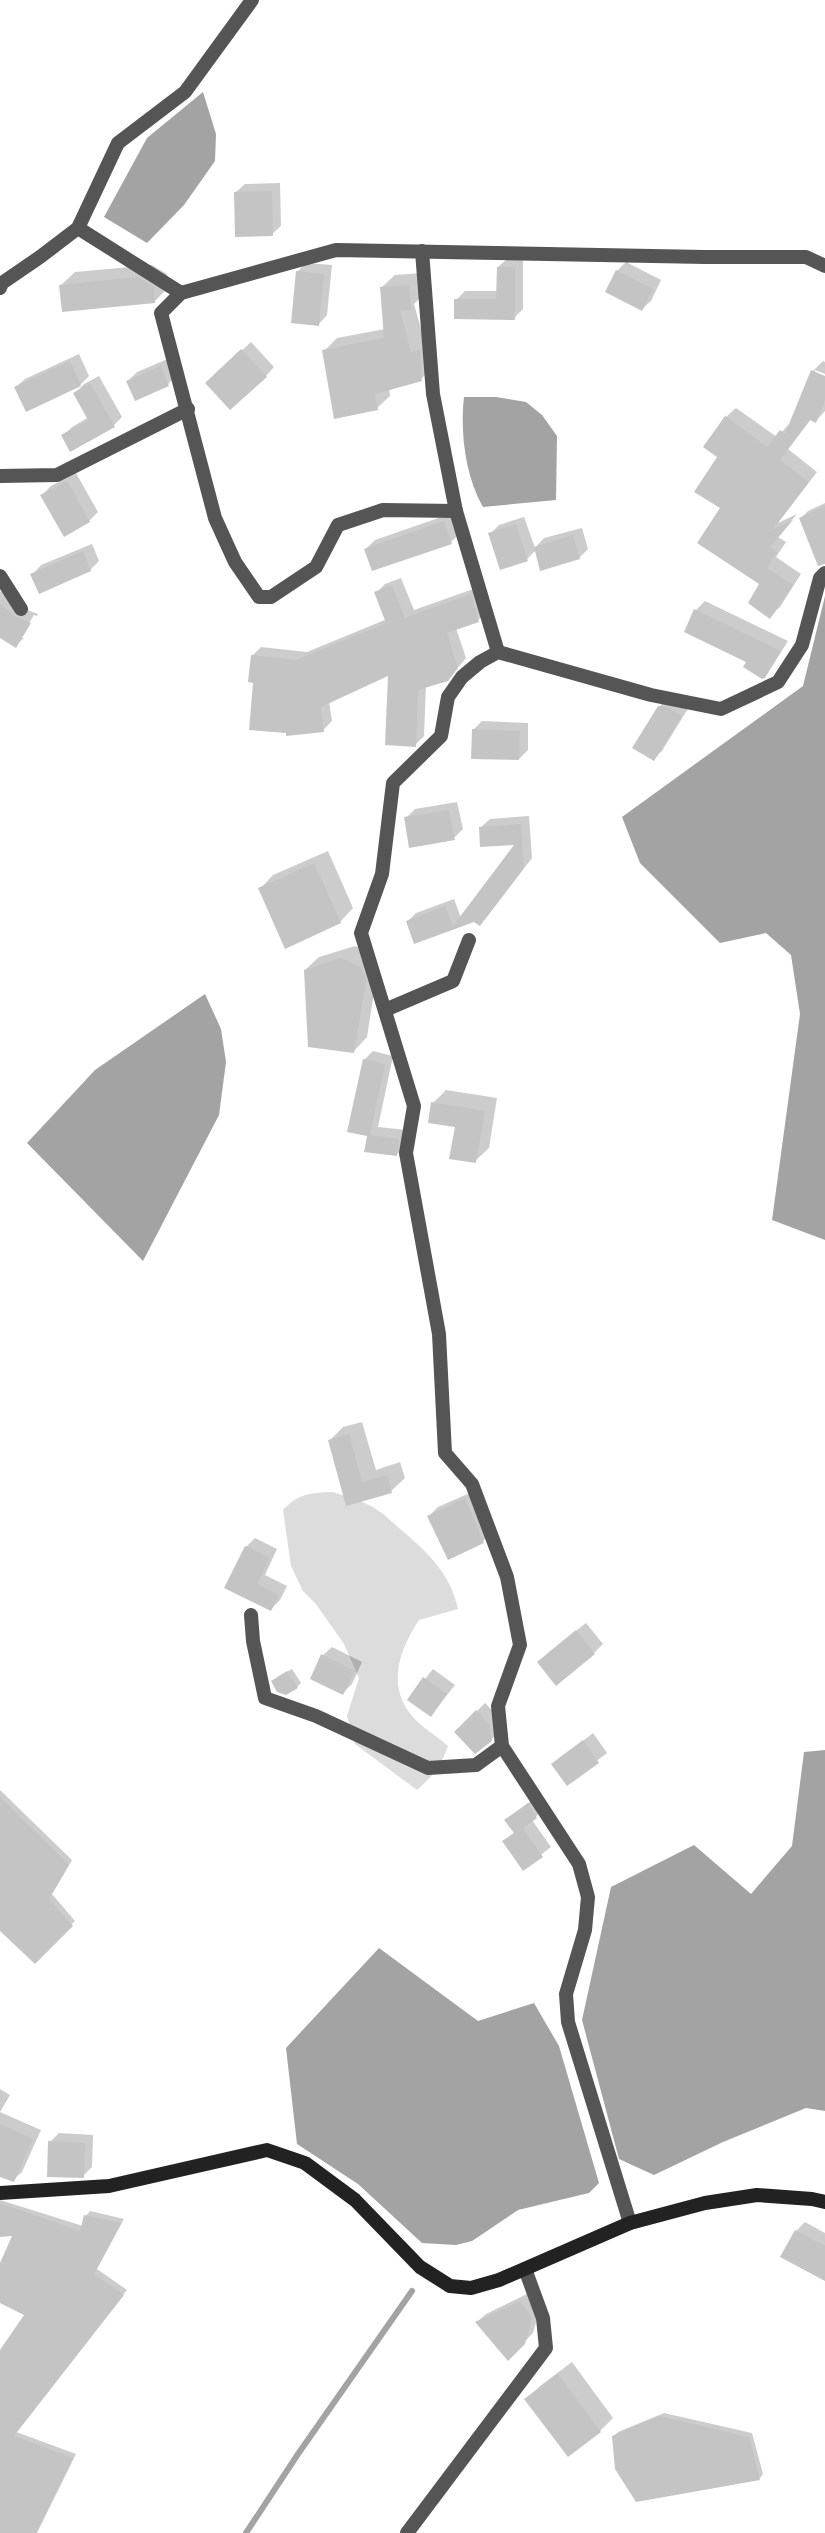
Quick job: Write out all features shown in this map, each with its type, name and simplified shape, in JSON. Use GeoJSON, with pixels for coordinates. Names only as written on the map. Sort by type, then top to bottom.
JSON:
{"type":"FeatureCollection","features":[{"type":"Feature","properties":{"kind":"street"},"geometry":{"type":"LineString","coordinates":[[0,288],[2,283],[78,228],[118,143],[185,92],[252,0]]}},
{"type":"Feature","properties":{"kind":"street"},"geometry":{"type":"LineString","coordinates":[[78,228],[181,293]]}},
{"type":"Feature","properties":{"kind":"street"},"geometry":{"type":"LineString","coordinates":[[456,512],[383,510],[338,524],[316,567],[271,597],[259,597],[235,562],[215,518],[162,313],[181,293],[336,250],[806,257],[825,266]]}},
{"type":"Feature","properties":{"kind":"street"},"geometry":{"type":"LineString","coordinates":[[422,251],[433,394],[456,512],[498,652]]}},
{"type":"Feature","properties":{"kind":"street"},"geometry":{"type":"LineString","coordinates":[[0,476],[57,475],[188,409]]}},
{"type":"Feature","properties":{"kind":"street"},"geometry":{"type":"LineString","coordinates":[[630,2224],[568,2022],[566,1994],[585,1930],[589,1897],[579,1864],[502,1745],[498,1706],[520,1645],[507,1577],[472,1484],[445,1453],[439,1334],[406,1153],[414,1106],[361,933],[382,874],[393,783],[441,736],[448,697],[462,677],[480,662],[498,652],[651,695],[721,709],[778,682],[802,645],[820,578],[825,573]]}},
{"type":"Feature","properties":{"kind":"street"},"geometry":{"type":"LineString","coordinates":[[0,576],[21,609]]}},
{"type":"Feature","properties":{"kind":"street"},"geometry":{"type":"LineString","coordinates":[[385,1010],[453,981],[468,940]]}},
{"type":"Feature","properties":{"kind":"street"},"geometry":{"type":"LineString","coordinates":[[251,1615],[253,1641],[265,1698],[316,1716],[428,1768],[476,1765],[502,1745]]}},
{"type":"Feature","properties":{"kind":"street"},"geometry":{"type":"LineString","coordinates":[[0,2193],[108,2186],[267,2150],[305,2163],[355,2200],[420,2267],[450,2286],[471,2288],[499,2280],[630,2224],[705,2203],[757,2195],[825,2202]]}},
{"type":"Feature","properties":{"kind":"street"},"geometry":{"type":"LineString","coordinates":[[407,2533],[546,2348],[543,2318],[525,2269]]}},
{"type":"Feature","properties":{"kind":"shaded area"},"geometry":{"type":"Polygon","coordinates":[[[203,92],[216,134],[215,161],[184,205],[147,243],[104,217],[147,138],[203,92]]]}},
{"type":"Feature","properties":{"kind":"shaded area"},"geometry":{"type":"Polygon","coordinates":[[[464,397],[496,397],[526,402],[542,415],[557,436],[556,500],[483,507],[472,482],[465,453],[464,397]]]}},
{"type":"Feature","properties":{"kind":"shaded area"},"geometry":{"type":"Polygon","coordinates":[[[825,596],[825,1240],[772,1220],[800,1014],[791,955],[766,933],[720,943],[640,863],[622,817],[803,686],[825,596]]]}},
{"type":"Feature","properties":{"kind":"shaded area"},"geometry":{"type":"Polygon","coordinates":[[[205,994],[221,1029],[226,1062],[219,1115],[143,1261],[27,1143],[95,1070],[205,994]]]}},
{"type":"Feature","properties":{"kind":"shaded area"},"geometry":{"type":"Polygon","coordinates":[[[333,1492],[356,1499],[377,1510],[419,1546],[443,1573],[458,1609],[419,1620],[406,1644],[398,1668],[400,1693],[405,1705],[417,1721],[448,1746],[436,1770],[417,1790],[355,1744],[347,1716],[359,1678],[344,1644],[316,1604],[303,1591],[291,1566],[283,1510],[305,1495],[333,1492]]]}},
{"type":"Feature","properties":{"kind":"shaded area"},"geometry":{"type":"Polygon","coordinates":[[[825,1750],[825,2111],[806,2108],[723,2142],[654,2175],[619,2159],[582,2020],[611,1887],[694,1845],[751,1894],[792,1846],[804,1752],[825,1750]]]}},
{"type":"Feature","properties":{"kind":"shaded area"},"geometry":{"type":"Polygon","coordinates":[[[379,1948],[478,2021],[534,2003],[559,2046],[599,2183],[589,2193],[518,2210],[472,2241],[456,2245],[422,2243],[358,2184],[297,2144],[286,2048],[379,1948]]]}},
{"type":"Feature","properties":{"kind":"building"},"geometry":{"type":"Polygon","coordinates":[[[272,191],[273,236],[235,237],[234,192],[272,191]]]}},
{"type":"Feature","properties":{"kind":"building"},"geometry":{"type":"Polygon","coordinates":[[[497,267],[515,267],[515,320],[454,319],[454,299],[496,299],[497,267]]]}},
{"type":"Feature","properties":{"kind":"building"},"geometry":{"type":"Polygon","coordinates":[[[616,270],[653,289],[642,311],[605,292],[616,270]]]}},
{"type":"Feature","properties":{"kind":"building"},"geometry":{"type":"Polygon","coordinates":[[[296,271],[324,274],[319,326],[291,323],[296,271]]]}},
{"type":"Feature","properties":{"kind":"building"},"geometry":{"type":"Polygon","coordinates":[[[138,277],[154,287],[155,303],[62,312],[59,285],[138,277]]]}},
{"type":"Feature","properties":{"kind":"building"},"geometry":{"type":"Polygon","coordinates":[[[409,285],[411,310],[400,311],[411,352],[420,350],[422,381],[375,394],[378,410],[334,419],[322,350],[384,338],[380,287],[409,285]]]}},
{"type":"Feature","properties":{"kind":"building"},"geometry":{"type":"Polygon","coordinates":[[[241,349],[267,377],[230,410],[205,383],[241,349]]]}},
{"type":"Feature","properties":{"kind":"building"},"geometry":{"type":"Polygon","coordinates":[[[70,361],[81,386],[26,412],[14,387],[70,361]]]}},
{"type":"Feature","properties":{"kind":"building"},"geometry":{"type":"Polygon","coordinates":[[[161,366],[169,386],[135,401],[126,381],[161,366]]]}},
{"type":"Feature","properties":{"kind":"building"},"geometry":{"type":"Polygon","coordinates":[[[811,370],[825,376],[825,400],[816,423],[810,420],[780,460],[809,482],[772,530],[793,520],[770,547],[777,552],[767,568],[793,585],[770,619],[748,603],[759,584],[697,543],[720,508],[694,492],[717,457],[703,447],[725,416],[767,447],[780,430],[785,434],[811,370]]]}},
{"type":"Feature","properties":{"kind":"building"},"geometry":{"type":"Polygon","coordinates":[[[90,383],[115,427],[70,452],[61,435],[88,420],[73,393],[90,383]]]}},
{"type":"Feature","properties":{"kind":"building"},"geometry":{"type":"Polygon","coordinates":[[[67,481],[90,522],[64,537],[40,495],[67,481]]]}},
{"type":"Feature","properties":{"kind":"building"},"geometry":{"type":"Polygon","coordinates":[[[825,506],[825,564],[818,566],[799,518],[825,506]]]}},
{"type":"Feature","properties":{"kind":"building"},"geometry":{"type":"Polygon","coordinates":[[[444,521],[452,544],[372,571],[364,549],[444,521]]]}},
{"type":"Feature","properties":{"kind":"building"},"geometry":{"type":"Polygon","coordinates":[[[516,524],[528,561],[500,570],[488,533],[516,524]]]}},
{"type":"Feature","properties":{"kind":"building"},"geometry":{"type":"Polygon","coordinates":[[[573,535],[580,559],[540,571],[534,547],[573,535]]]}},
{"type":"Feature","properties":{"kind":"building"},"geometry":{"type":"Polygon","coordinates":[[[83,551],[91,571],[39,594],[30,574],[83,551]]]}},
{"type":"Feature","properties":{"kind":"building"},"geometry":{"type":"Polygon","coordinates":[[[392,585],[405,618],[471,594],[479,622],[447,633],[458,668],[448,681],[418,690],[416,747],[385,745],[388,676],[321,707],[324,732],[286,736],[286,733],[249,730],[253,683],[248,682],[251,655],[296,660],[386,623],[374,592],[392,585]]]}},
{"type":"Feature","properties":{"kind":"building"},"geometry":{"type":"Polygon","coordinates":[[[0,604],[16,617],[31,623],[16,648],[0,638],[0,604]]]}},
{"type":"Feature","properties":{"kind":"building"},"geometry":{"type":"Polygon","coordinates":[[[694,609],[781,651],[765,678],[762,679],[743,667],[746,662],[684,632],[694,609]]]}},
{"type":"Feature","properties":{"kind":"building"},"geometry":{"type":"Polygon","coordinates":[[[658,706],[669,708],[682,716],[654,761],[632,748],[658,706]]]}},
{"type":"Feature","properties":{"kind":"building"},"geometry":{"type":"Polygon","coordinates":[[[472,729],[520,731],[519,760],[471,759],[472,729]]]}},
{"type":"Feature","properties":{"kind":"building"},"geometry":{"type":"Polygon","coordinates":[[[449,810],[455,840],[409,848],[404,817],[449,810]]]}},
{"type":"Feature","properties":{"kind":"building"},"geometry":{"type":"Polygon","coordinates":[[[521,824],[524,868],[480,926],[474,922],[414,944],[406,921],[445,906],[453,926],[514,845],[480,847],[479,827],[521,824]]]}},
{"type":"Feature","properties":{"kind":"building"},"geometry":{"type":"Polygon","coordinates":[[[314,863],[341,923],[285,949],[258,888],[314,863]]]}},
{"type":"Feature","properties":{"kind":"building"},"geometry":{"type":"Polygon","coordinates":[[[341,958],[361,967],[366,981],[354,1053],[308,1047],[304,970],[341,958]]]}},
{"type":"Feature","properties":{"kind":"building"},"geometry":{"type":"Polygon","coordinates":[[[363,1059],[385,1064],[370,1135],[399,1139],[397,1156],[364,1152],[367,1136],[347,1132],[363,1059]]]}},
{"type":"Feature","properties":{"kind":"building"},"geometry":{"type":"Polygon","coordinates":[[[431,1102],[485,1111],[476,1163],[449,1159],[455,1127],[428,1123],[431,1102]]]}},
{"type":"Feature","properties":{"kind":"building"},"geometry":{"type":"Polygon","coordinates":[[[349,1434],[362,1482],[387,1475],[392,1493],[346,1506],[328,1440],[349,1434]]]}},
{"type":"Feature","properties":{"kind":"building"},"geometry":{"type":"Polygon","coordinates":[[[465,1498],[484,1543],[448,1560],[427,1516],[465,1498]]]}},
{"type":"Feature","properties":{"kind":"building"},"geometry":{"type":"Polygon","coordinates":[[[245,1546],[270,1558],[257,1584],[279,1595],[271,1611],[224,1588],[245,1546]]]}},
{"type":"Feature","properties":{"kind":"building"},"geometry":{"type":"Polygon","coordinates":[[[576,1630],[595,1654],[556,1686],[537,1662],[576,1630]]]}},
{"type":"Feature","properties":{"kind":"building"},"geometry":{"type":"Polygon","coordinates":[[[321,1654],[355,1671],[343,1695],[310,1679],[321,1654]]]}},
{"type":"Feature","properties":{"kind":"building"},"geometry":{"type":"Polygon","coordinates":[[[287,1671],[298,1688],[286,1695],[277,1692],[271,1681],[287,1671]]]}},
{"type":"Feature","properties":{"kind":"building"},"geometry":{"type":"Polygon","coordinates":[[[423,1677],[447,1694],[431,1717],[407,1700],[423,1677]]]}},
{"type":"Feature","properties":{"kind":"building"},"geometry":{"type":"Polygon","coordinates":[[[476,1710],[490,1725],[492,1741],[475,1754],[454,1732],[476,1710]]]}},
{"type":"Feature","properties":{"kind":"building"},"geometry":{"type":"Polygon","coordinates":[[[583,1740],[599,1763],[567,1786],[551,1764],[583,1740]]]}},
{"type":"Feature","properties":{"kind":"building"},"geometry":{"type":"Polygon","coordinates":[[[0,1797],[69,1865],[49,1899],[73,1926],[35,1964],[0,1931],[0,1797]]]}},
{"type":"Feature","properties":{"kind":"building"},"geometry":{"type":"Polygon","coordinates":[[[528,1803],[537,1818],[523,1828],[543,1857],[523,1871],[502,1841],[514,1833],[504,1820],[528,1803]]]}},
{"type":"Feature","properties":{"kind":"building"},"geometry":{"type":"Polygon","coordinates":[[[0,2124],[33,2139],[14,2182],[0,2177],[0,2124]]]}},
{"type":"Feature","properties":{"kind":"building"},"geometry":{"type":"Polygon","coordinates":[[[48,2141],[85,2143],[84,2178],[47,2177],[48,2141]]]}},
{"type":"Feature","properties":{"kind":"building"},"geometry":{"type":"Polygon","coordinates":[[[0,2203],[80,2231],[84,2215],[121,2223],[94,2274],[124,2295],[14,2436],[73,2458],[36,2533],[0,2533],[0,2350],[24,2315],[0,2303],[0,2263],[12,2236],[0,2237],[0,2203]]]}},
{"type":"Feature","properties":{"kind":"building"},"geometry":{"type":"Polygon","coordinates":[[[795,2230],[825,2246],[825,2281],[780,2257],[795,2230]]]}},
{"type":"Feature","properties":{"kind":"building"},"geometry":{"type":"Polygon","coordinates":[[[520,2301],[532,2317],[525,2344],[508,2361],[475,2322],[520,2301]]]}},
{"type":"Feature","properties":{"kind":"building"},"geometry":{"type":"Polygon","coordinates":[[[558,2374],[601,2432],[568,2457],[524,2399],[558,2374]]]}},
{"type":"Feature","properties":{"kind":"building"},"geometry":{"type":"Polygon","coordinates":[[[659,2416],[749,2437],[760,2480],[636,2502],[615,2469],[612,2436],[659,2416]]]}},
{"type":"Feature","properties":{"kind":"waterway"},"geometry":{"type":"LineString","coordinates":[[246,2533],[412,2291]]}}]}
